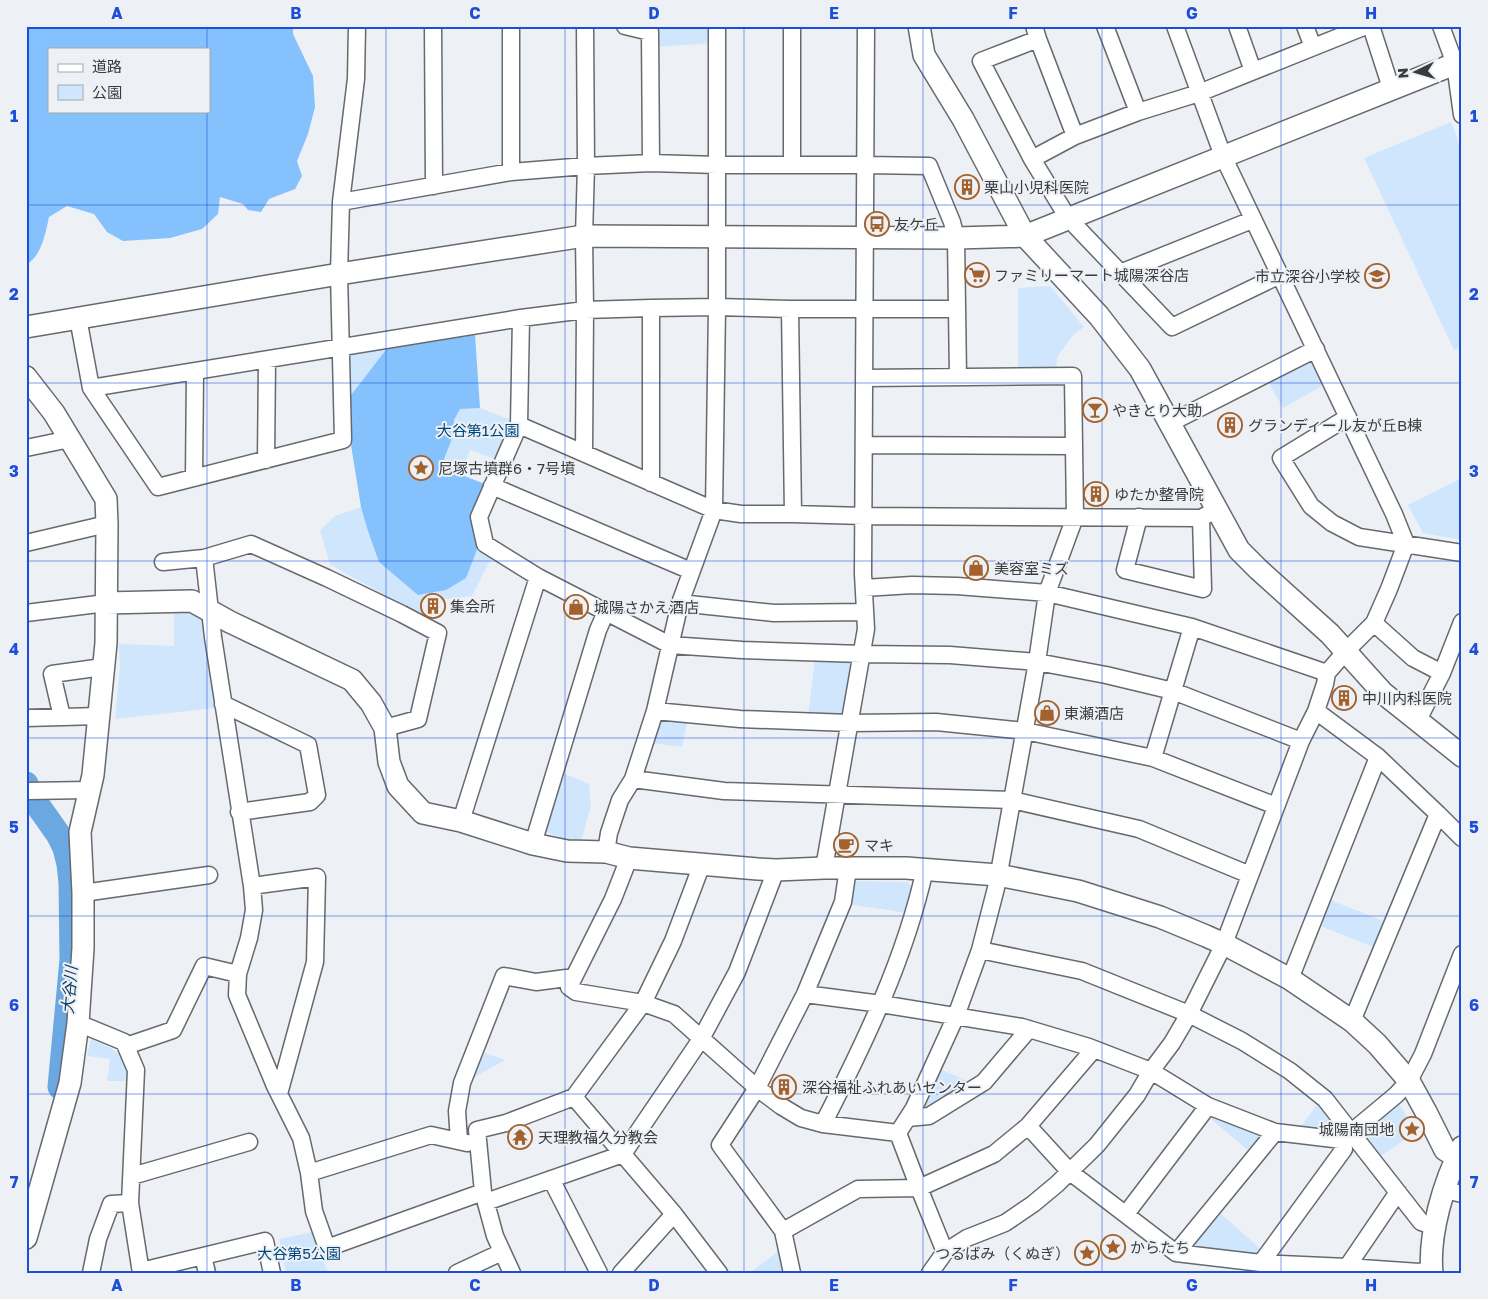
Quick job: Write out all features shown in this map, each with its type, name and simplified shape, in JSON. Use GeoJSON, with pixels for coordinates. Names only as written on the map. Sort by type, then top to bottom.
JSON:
{"type":"FeatureCollection","features":[{"type":"Feature","properties":{"kind":"street"},"geometry":{"type":"LineString","coordinates":[[78,318],[91,388],[158,488],[343,440],[339,274],[340,202],[356,79],[356,26]]}},
{"type":"Feature","properties":{"kind":"street"},"geometry":{"type":"LineString","coordinates":[[433,26],[434,186]]}},
{"type":"Feature","properties":{"kind":"street"},"geometry":{"type":"LineString","coordinates":[[511,26],[511,172]]}},
{"type":"Feature","properties":{"kind":"street"},"geometry":{"type":"LineString","coordinates":[[584,26],[586,166],[584,236],[584,454]]}},
{"type":"Feature","properties":{"kind":"street"},"geometry":{"type":"LineString","coordinates":[[625,26],[650,29],[652,163]]}},
{"type":"Feature","properties":{"kind":"street"},"geometry":{"type":"LineString","coordinates":[[606,852],[609,833],[620,800],[633,779],[655,711],[680,603],[714,510],[718,26]]}},
{"type":"Feature","properties":{"kind":"street"},"geometry":{"type":"LineString","coordinates":[[792,26],[792,165]]}},
{"type":"Feature","properties":{"kind":"street"},"geometry":{"type":"LineString","coordinates":[[824,868],[866,630],[864,588],[864,378],[866,26]]}},
{"type":"Feature","properties":{"kind":"street"},"geometry":{"type":"LineString","coordinates":[[919,26],[924,55],[963,118],[1025,236],[1099,316],[1140,369],[1170,423],[1209,514],[1239,550],[1346,651],[1383,693],[1462,756]]}},
{"type":"Feature","properties":{"kind":"street"},"geometry":{"type":"LineString","coordinates":[[1106,26],[1138,112]]}},
{"type":"Feature","properties":{"kind":"street"},"geometry":{"type":"LineString","coordinates":[[930,1273],[945,1252],[967,1238],[1006,1223],[1033,1204],[1070,1172],[1097,1145],[1137,1095],[1151,1071],[1172,1043],[1189,1014],[1224,944],[1301,741],[1316,710],[1327,673],[1374,623],[1406,544],[1394,514],[1223,156],[1175,26]]}},
{"type":"Feature","properties":{"kind":"street"},"geometry":{"type":"LineString","coordinates":[[1237,26],[1253,71]]}},
{"type":"Feature","properties":{"kind":"street"},"geometry":{"type":"LineString","coordinates":[[1305,26],[1314,47]]}},
{"type":"Feature","properties":{"kind":"street"},"geometry":{"type":"LineString","coordinates":[[1032,159],[1075,136],[1138,112],[1199,93],[1366,26]]}},
{"type":"Feature","properties":{"kind":"street"},"geometry":{"type":"LineString","coordinates":[[1371,26],[1391,88]]}},
{"type":"Feature","properties":{"kind":"street"},"geometry":{"type":"LineString","coordinates":[[1441,26],[1458,62],[1462,115]]}},
{"type":"Feature","properties":{"kind":"street"},"geometry":{"type":"LineString","coordinates":[[1075,136],[1036,32],[981,61],[1032,159],[1068,218],[1172,327],[1280,275]]}},
{"type":"Feature","properties":{"kind":"street"},"geometry":{"type":"LineString","coordinates":[[26,326],[584,236],[956,238],[1025,236],[1458,62]]}},
{"type":"Feature","properties":{"kind":"street"},"geometry":{"type":"LineString","coordinates":[[340,202],[511,172],[586,166],[652,163],[717,166],[929,166],[952,222],[956,238],[958,377]]}},
{"type":"Feature","properties":{"kind":"street"},"geometry":{"type":"LineString","coordinates":[[1120,272],[1252,220]]}},
{"type":"Feature","properties":{"kind":"street"},"geometry":{"type":"LineString","coordinates":[[91,388],[521,318],[585,310],[717,307],[957,309]]}},
{"type":"Feature","properties":{"kind":"street"},"geometry":{"type":"LineString","coordinates":[[651,308],[651,483]]}},
{"type":"Feature","properties":{"kind":"street"},"geometry":{"type":"LineString","coordinates":[[790,308],[793,514]]}},
{"type":"Feature","properties":{"kind":"street"},"geometry":{"type":"LineString","coordinates":[[521,318],[519,425],[479,517],[485,544],[538,576],[670,645],[742,650],[950,655],[1037,662],[1106,675],[1173,691],[1301,741]]}},
{"type":"Feature","properties":{"kind":"street"},"geometry":{"type":"LineString","coordinates":[[1170,423],[1316,349]]}},
{"type":"Feature","properties":{"kind":"street"},"geometry":{"type":"LineString","coordinates":[[266,460],[267,360]]}},
{"type":"Feature","properties":{"kind":"street"},"geometry":{"type":"LineString","coordinates":[[194,478],[195,371]]}},
{"type":"Feature","properties":{"kind":"street"},"geometry":{"type":"LineString","coordinates":[[864,378],[1073,376],[1074,517],[1047,593],[1037,662],[997,884],[980,950],[956,1016],[914,1108],[898,1133]]}},
{"type":"Feature","properties":{"kind":"street"},"geometry":{"type":"LineString","coordinates":[[26,377],[54,413],[106,499],[107,524],[106,643],[93,775],[80,832],[83,948],[78,1023],[70,1083],[26,1238]]}},
{"type":"Feature","properties":{"kind":"street"},"geometry":{"type":"LineString","coordinates":[[1348,417],[1281,458],[1311,506],[1332,524],[1359,537],[1462,553]]}},
{"type":"Feature","properties":{"kind":"street"},"geometry":{"type":"LineString","coordinates":[[519,425],[714,510],[741,514],[1139,517],[1209,514]]}},
{"type":"Feature","properties":{"kind":"street"},"geometry":{"type":"LineString","coordinates":[[26,448],[70,439]]}},
{"type":"Feature","properties":{"kind":"street"},"geometry":{"type":"LineString","coordinates":[[864,445],[1073,446]]}},
{"type":"Feature","properties":{"kind":"street"},"geometry":{"type":"LineString","coordinates":[[492,486],[691,571]]}},
{"type":"Feature","properties":{"kind":"street"},"geometry":{"type":"LineString","coordinates":[[1139,517],[1125,570],[1203,589],[1209,514]]}},
{"type":"Feature","properties":{"kind":"street"},"geometry":{"type":"LineString","coordinates":[[26,543],[107,524]]}},
{"type":"Feature","properties":{"kind":"street"},"geometry":{"type":"LineString","coordinates":[[163,562],[204,558],[251,544],[335,582],[438,633],[418,719],[385,728]]}},
{"type":"Feature","properties":{"kind":"street"},"geometry":{"type":"LineString","coordinates":[[204,558],[209,611],[252,886],[254,910],[238,974],[237,995],[279,1094],[301,1138],[309,1173],[314,1211],[327,1248],[484,1197],[551,1179],[623,1154],[701,1039],[737,972],[776,870]]}},
{"type":"Feature","properties":{"kind":"street"},"geometry":{"type":"LineString","coordinates":[[461,821],[538,576]]}},
{"type":"Feature","properties":{"kind":"street"},"geometry":{"type":"LineString","coordinates":[[864,588],[912,584],[1047,593],[1192,626],[1327,673]]}},
{"type":"Feature","properties":{"kind":"street"},"geometry":{"type":"LineString","coordinates":[[26,613],[106,602],[192,601],[352,680],[371,703],[385,728],[389,762],[398,786],[424,813],[461,821],[533,844],[567,852],[606,852],[628,858],[776,870],[824,868],[925,869],[998,875],[1078,891],[1160,917],[1224,944],[1290,979],[1352,1021],[1377,1044],[1409,1081],[1444,1150],[1459,1152],[1453,1192],[1434,1227],[1432,1271],[1378,1271],[1346,1267],[1256,1266],[1176,1253],[1070,1172],[1028,1126]]}},
{"type":"Feature","properties":{"kind":"street"},"geometry":{"type":"LineString","coordinates":[[680,603],[774,613],[865,612]]}},
{"type":"Feature","properties":{"kind":"street"},"geometry":{"type":"LineString","coordinates":[[533,844],[598,630],[606,612]]}},
{"type":"Feature","properties":{"kind":"street"},"geometry":{"type":"LineString","coordinates":[[1417,722],[1442,673],[1462,622]]}},
{"type":"Feature","properties":{"kind":"street"},"geometry":{"type":"LineString","coordinates":[[1374,623],[1413,658],[1442,673]]}},
{"type":"Feature","properties":{"kind":"street"},"geometry":{"type":"LineString","coordinates":[[1152,758],[1192,626]]}},
{"type":"Feature","properties":{"kind":"street"},"geometry":{"type":"LineString","coordinates":[[62,717],[52,674],[103,667]]}},
{"type":"Feature","properties":{"kind":"street"},"geometry":{"type":"LineString","coordinates":[[223,704],[308,745],[317,795],[310,802],[239,812]]}},
{"type":"Feature","properties":{"kind":"street"},"geometry":{"type":"LineString","coordinates":[[1316,710],[1378,757],[1462,838]]}},
{"type":"Feature","properties":{"kind":"street"},"geometry":{"type":"LineString","coordinates":[[655,711],[740,719],[850,723],[936,722],[1025,730],[1152,758],[1276,806]]}},
{"type":"Feature","properties":{"kind":"street"},"geometry":{"type":"LineString","coordinates":[[26,718],[99,716]]}},
{"type":"Feature","properties":{"kind":"street"},"geometry":{"type":"LineString","coordinates":[[1290,979],[1378,757]]}},
{"type":"Feature","properties":{"kind":"street"},"geometry":{"type":"LineString","coordinates":[[633,779],[724,791],[1012,800],[1139,828],[1250,875]]}},
{"type":"Feature","properties":{"kind":"street"},"geometry":{"type":"LineString","coordinates":[[32,791],[89,790]]}},
{"type":"Feature","properties":{"kind":"street"},"geometry":{"type":"LineString","coordinates":[[1352,1021],[1438,814]]}},
{"type":"Feature","properties":{"kind":"street"},"geometry":{"type":"LineString","coordinates":[[628,858],[613,899],[568,987],[576,992],[643,1003],[674,1014],[757,1088],[801,1118],[823,1124],[898,1133]]}},
{"type":"Feature","properties":{"kind":"street"},"geometry":{"type":"LineString","coordinates":[[512,1273],[496,1236],[484,1197],[477,1130],[506,1123],[574,1097],[643,1003],[673,942],[702,864]]}},
{"type":"Feature","properties":{"kind":"street"},"geometry":{"type":"LineString","coordinates":[[792,1273],[783,1231],[720,1145],[757,1088],[805,994],[842,902],[848,868]]}},
{"type":"Feature","properties":{"kind":"street"},"geometry":{"type":"LineString","coordinates":[[823,1124],[853,1066],[881,1004],[904,944],[925,869]]}},
{"type":"Feature","properties":{"kind":"street"},"geometry":{"type":"LineString","coordinates":[[83,893],[209,875]]}},
{"type":"Feature","properties":{"kind":"street"},"geometry":{"type":"LineString","coordinates":[[252,886],[318,877],[315,962],[279,1094]]}},
{"type":"Feature","properties":{"kind":"street"},"geometry":{"type":"LineString","coordinates":[[980,950],[1082,971],[1189,1014],[1242,1041],[1290,1071],[1325,1099],[1347,1136],[1398,1192],[1421,1222],[1434,1227]]}},
{"type":"Feature","properties":{"kind":"street"},"geometry":{"type":"LineString","coordinates":[[1256,1266],[1344,1149],[1347,1136],[1396,1095],[1409,1081],[1423,1054],[1462,954]]}},
{"type":"Feature","properties":{"kind":"street"},"geometry":{"type":"LineString","coordinates":[[126,1046],[173,1030],[204,966],[238,974]]}},
{"type":"Feature","properties":{"kind":"street"},"geometry":{"type":"LineString","coordinates":[[458,1141],[457,1111],[462,1083],[504,976],[536,982],[574,977]]}},
{"type":"Feature","properties":{"kind":"street"},"geometry":{"type":"LineString","coordinates":[[805,994],[881,1004],[1029,1029],[1094,1049],[1151,1071],[1208,1106],[1275,1132],[1347,1136]]}},
{"type":"Feature","properties":{"kind":"street"},"geometry":{"type":"LineString","coordinates":[[78,1023],[124,1042],[136,1070],[130,1203],[141,1272],[265,1241],[272,1273]]}},
{"type":"Feature","properties":{"kind":"street"},"geometry":{"type":"LineString","coordinates":[[908,1118],[929,1116],[984,1082],[1029,1029]]}},
{"type":"Feature","properties":{"kind":"street"},"geometry":{"type":"LineString","coordinates":[[783,1231],[858,1190],[918,1188],[994,1154],[1028,1126],[1094,1049]]}},
{"type":"Feature","properties":{"kind":"street"},"geometry":{"type":"LineString","coordinates":[[574,1097],[674,1214],[718,1273]]}},
{"type":"Feature","properties":{"kind":"street"},"geometry":{"type":"LineString","coordinates":[[1126,1214],[1208,1106]]}},
{"type":"Feature","properties":{"kind":"street"},"geometry":{"type":"LineString","coordinates":[[1176,1253],[1275,1132]]}},
{"type":"Feature","properties":{"kind":"street"},"geometry":{"type":"LineString","coordinates":[[898,1133],[918,1188],[945,1252]]}},
{"type":"Feature","properties":{"kind":"street"},"geometry":{"type":"LineString","coordinates":[[309,1173],[431,1135],[478,1146]]}},
{"type":"Feature","properties":{"kind":"street"},"geometry":{"type":"LineString","coordinates":[[132,1176],[249,1142]]}},
{"type":"Feature","properties":{"kind":"street"},"geometry":{"type":"LineString","coordinates":[[551,1179],[599,1273]]}},
{"type":"Feature","properties":{"kind":"street"},"geometry":{"type":"LineString","coordinates":[[1346,1267],[1398,1192]]}},
{"type":"Feature","properties":{"kind":"street"},"geometry":{"type":"LineString","coordinates":[[91,1273],[98,1239],[111,1204],[130,1203]]}},
{"type":"Feature","properties":{"kind":"street"},"geometry":{"type":"LineString","coordinates":[[621,1273],[674,1214]]}},
{"type":"Feature","properties":{"kind":"street"},"geometry":{"type":"LineString","coordinates":[[457,1273],[502,1252]]}},
{"type":"Feature","properties":{"kind":"street"},"geometry":{"type":"LineString","coordinates":[[203,1256],[207,1273]]}},
{"type":"Feature","properties":{"kind":"green space"},"geometry":{"type":"Polygon","coordinates":[[[662,26],[712,26],[712,43],[656,47],[655,30],[662,26]]]}},
{"type":"Feature","properties":{"kind":"green space"},"geometry":{"type":"Polygon","coordinates":[[[1451,122],[1462,151],[1462,346],[1454,350],[1364,158],[1451,122]]]}},
{"type":"Feature","properties":{"kind":"green space"},"geometry":{"type":"Polygon","coordinates":[[[1050,286],[1084,327],[1074,334],[1057,357],[1056,370],[1018,372],[1018,288],[1050,286]]]}},
{"type":"Feature","properties":{"kind":"green space"},"geometry":{"type":"Polygon","coordinates":[[[388,347],[348,399],[348,354],[388,347]]]}},
{"type":"Feature","properties":{"kind":"green space"},"geometry":{"type":"Polygon","coordinates":[[[1313,354],[1327,383],[1283,408],[1267,379],[1313,354]]]}},
{"type":"Feature","properties":{"kind":"green space","name":"大谷第1公園"},"geometry":{"type":"Polygon","coordinates":[[[480,408],[511,420],[494,459],[470,450],[460,475],[441,467],[453,436],[454,420],[460,409],[480,408]]]}},
{"type":"Feature","properties":{"kind":"green space"},"geometry":{"type":"Polygon","coordinates":[[[1462,478],[1462,540],[1423,533],[1408,505],[1462,478]]]}},
{"type":"Feature","properties":{"kind":"green space"},"geometry":{"type":"Polygon","coordinates":[[[361,507],[367,528],[478,547],[493,555],[472,596],[428,601],[422,614],[419,614],[330,564],[320,530],[335,516],[361,507]]]}},
{"type":"Feature","properties":{"kind":"green space"},"geometry":{"type":"Polygon","coordinates":[[[174,609],[197,614],[203,622],[215,708],[115,719],[120,668],[119,644],[174,646],[174,609]]]}},
{"type":"Feature","properties":{"kind":"green space"},"geometry":{"type":"Polygon","coordinates":[[[815,657],[856,658],[844,718],[808,717],[815,657]]]}},
{"type":"Feature","properties":{"kind":"green space"},"geometry":{"type":"Polygon","coordinates":[[[666,720],[687,722],[682,747],[651,743],[658,724],[666,720]]]}},
{"type":"Feature","properties":{"kind":"green space"},"geometry":{"type":"Polygon","coordinates":[[[560,772],[589,784],[591,806],[581,841],[564,839],[542,830],[560,772]]]}},
{"type":"Feature","properties":{"kind":"green space"},"geometry":{"type":"Polygon","coordinates":[[[857,881],[908,882],[914,890],[907,913],[848,904],[852,887],[857,881]]]}},
{"type":"Feature","properties":{"kind":"green space"},"geometry":{"type":"Polygon","coordinates":[[[1328,899],[1383,921],[1373,947],[1318,925],[1328,899]]]}},
{"type":"Feature","properties":{"kind":"green space"},"geometry":{"type":"Polygon","coordinates":[[[91,1039],[118,1053],[124,1063],[127,1081],[107,1081],[110,1059],[87,1056],[91,1039]]]}},
{"type":"Feature","properties":{"kind":"green space"},"geometry":{"type":"Polygon","coordinates":[[[485,1053],[505,1060],[473,1078],[485,1053]]]}},
{"type":"Feature","properties":{"kind":"green space"},"geometry":{"type":"Polygon","coordinates":[[[940,1069],[974,1084],[929,1107],[923,1104],[940,1069]]]}},
{"type":"Feature","properties":{"kind":"green space"},"geometry":{"type":"Polygon","coordinates":[[[1396,1100],[1417,1131],[1377,1159],[1358,1132],[1396,1100]]]}},
{"type":"Feature","properties":{"kind":"green space"},"geometry":{"type":"Polygon","coordinates":[[[1318,1103],[1338,1127],[1324,1131],[1300,1128],[1318,1103]]]}},
{"type":"Feature","properties":{"kind":"green space"},"geometry":{"type":"Polygon","coordinates":[[[1214,1116],[1260,1131],[1263,1137],[1250,1152],[1211,1119],[1214,1116]]]}},
{"type":"Feature","properties":{"kind":"green space"},"geometry":{"type":"Polygon","coordinates":[[[1221,1214],[1262,1250],[1257,1254],[1197,1250],[1194,1248],[1195,1243],[1221,1214]]]}},
{"type":"Feature","properties":{"kind":"green space","name":"大谷第5公園"},"geometry":{"type":"Polygon","coordinates":[[[313,1232],[318,1257],[322,1257],[328,1273],[286,1273],[279,1239],[313,1232]]]}},
{"type":"Feature","properties":{"kind":"green space"},"geometry":{"type":"Polygon","coordinates":[[[780,1250],[785,1273],[750,1273],[780,1250]]]}},
{"type":"Feature","properties":{"kind":"shaded area"},"geometry":{"type":"Polygon","coordinates":[[[26,26],[293,26],[293,34],[313,76],[315,107],[308,134],[297,161],[302,176],[295,189],[269,199],[261,212],[248,210],[243,204],[220,197],[218,214],[202,229],[170,238],[123,241],[107,232],[94,214],[67,206],[49,217],[39,250],[26,265],[26,26]]]}},
{"type":"Feature","properties":{"kind":"shaded area"},"geometry":{"type":"Polygon","coordinates":[[[475,335],[480,408],[460,409],[454,420],[453,436],[441,467],[485,484],[478,547],[466,578],[446,590],[418,595],[379,562],[361,507],[351,445],[348,399],[388,347],[475,335]]]}},
{"type":"Feature","properties":{"kind":"waterway","name":"大谷川"},"geometry":{"type":"LineString","coordinates":[[26,784],[29,793],[58,834],[65,848],[69,864],[72,960],[60,1087]]}},
{"type":"Feature","properties":{"kind":"place","name":"栗山小児科医院"},"geometry":{"type":"Point","coordinates":[967,187]}},
{"type":"Feature","properties":{"kind":"place","name":"友ケ丘"},"geometry":{"type":"Point","coordinates":[877,224]}},
{"type":"Feature","properties":{"kind":"place","name":"ファミリーマート城陽深谷店"},"geometry":{"type":"Point","coordinates":[977,275]}},
{"type":"Feature","properties":{"kind":"place","name":"市立深谷小学校"},"geometry":{"type":"Point","coordinates":[1377,276]}},
{"type":"Feature","properties":{"kind":"place","name":"やきとり大助"},"geometry":{"type":"Point","coordinates":[1095,410]}},
{"type":"Feature","properties":{"kind":"place","name":"グランディール友が丘B棟"},"geometry":{"type":"Point","coordinates":[1230,425]}},
{"type":"Feature","properties":{"kind":"place","name":"尼塚古墳群6・7号墳"},"geometry":{"type":"Point","coordinates":[421,468]}},
{"type":"Feature","properties":{"kind":"place","name":"ゆたか整骨院"},"geometry":{"type":"Point","coordinates":[1096,494]}},
{"type":"Feature","properties":{"kind":"place","name":"美容室ミズ"},"geometry":{"type":"Point","coordinates":[976,568]}},
{"type":"Feature","properties":{"kind":"place","name":"集会所"},"geometry":{"type":"Point","coordinates":[433,606]}},
{"type":"Feature","properties":{"kind":"place","name":"城陽さかえ酒店"},"geometry":{"type":"Point","coordinates":[576,607]}},
{"type":"Feature","properties":{"kind":"place","name":"中川内科医院"},"geometry":{"type":"Point","coordinates":[1344,698]}},
{"type":"Feature","properties":{"kind":"place","name":"東瀬酒店"},"geometry":{"type":"Point","coordinates":[1047,713]}},
{"type":"Feature","properties":{"kind":"place","name":"マキ"},"geometry":{"type":"Point","coordinates":[846,845]}},
{"type":"Feature","properties":{"kind":"place","name":"深谷福祉ふれあいセンター"},"geometry":{"type":"Point","coordinates":[784,1087]}},
{"type":"Feature","properties":{"kind":"place","name":"城陽南団地"},"geometry":{"type":"Point","coordinates":[1412,1129]}},
{"type":"Feature","properties":{"kind":"place","name":"天理教福久分教会"},"geometry":{"type":"Point","coordinates":[520,1137]}},
{"type":"Feature","properties":{"kind":"place","name":"からたち"},"geometry":{"type":"Point","coordinates":[1113,1247]}},
{"type":"Feature","properties":{"kind":"place","name":"つるばみ（くぬぎ）"},"geometry":{"type":"Point","coordinates":[1087,1253]}}]}
